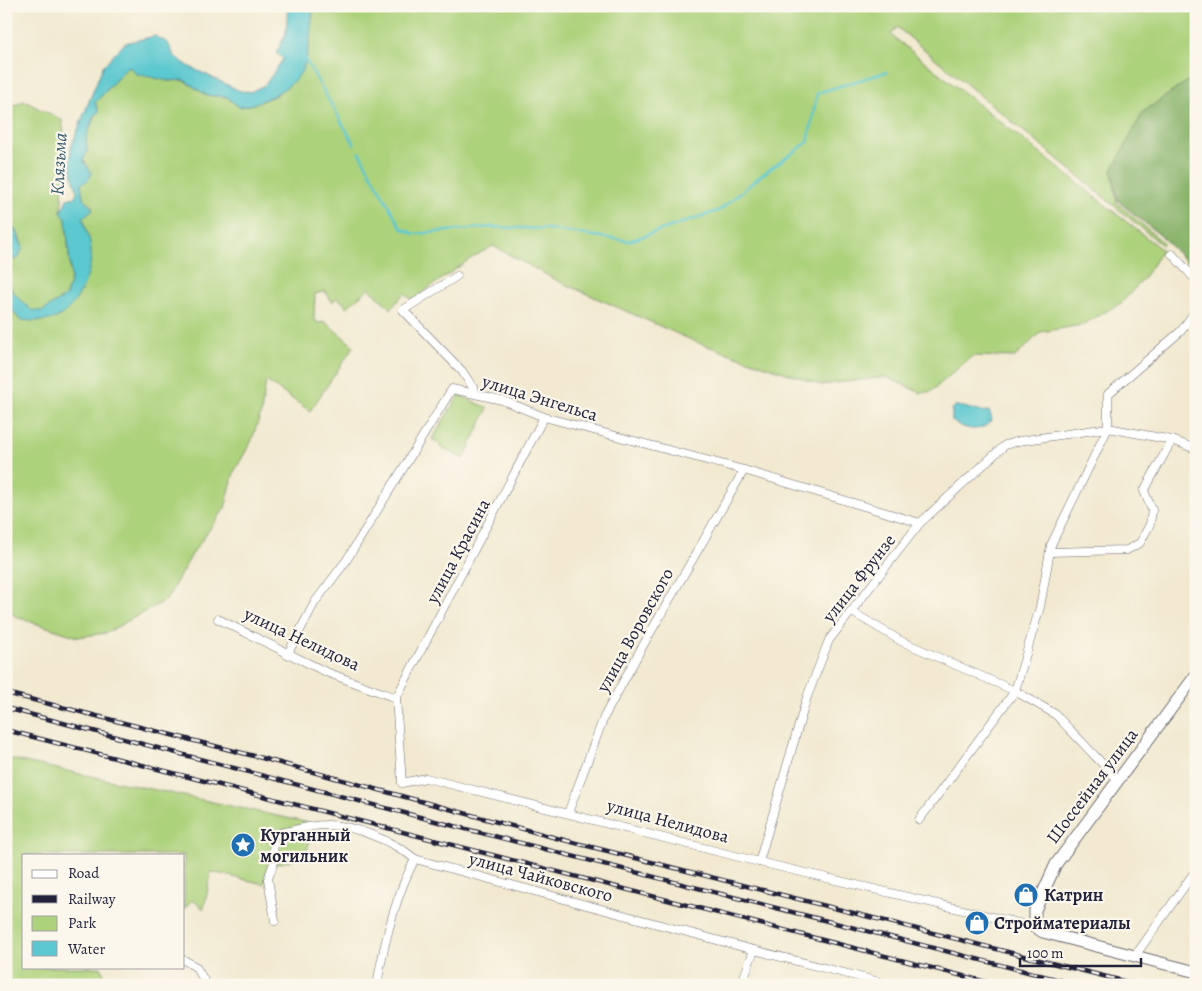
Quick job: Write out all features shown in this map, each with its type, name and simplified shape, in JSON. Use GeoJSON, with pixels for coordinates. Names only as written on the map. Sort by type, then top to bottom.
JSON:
{"type":"FeatureCollection","features":[{"type":"Feature","properties":{"kind":"main road","name":"Шоссейная улица"},"geometry":{"type":"LineString","coordinates":[[1035,927],[1035,910],[1056,864],[1196,675]]}},
{"type":"Feature","properties":{"kind":"main road","name":"улица Нелидова"},"geometry":{"type":"LineString","coordinates":[[1035,927],[1043,932],[1196,972]]}},
{"type":"Feature","properties":{"kind":"street"},"geometry":{"type":"LineString","coordinates":[[6,9],[11,6]]}},
{"type":"Feature","properties":{"kind":"street"},"geometry":{"type":"LineString","coordinates":[[1172,254],[1196,280]]}},
{"type":"Feature","properties":{"kind":"street"},"geometry":{"type":"LineString","coordinates":[[457,276],[403,310],[462,371],[476,394]]}},
{"type":"Feature","properties":{"kind":"street"},"geometry":{"type":"LineString","coordinates":[[919,820],[1014,691],[1040,607],[1050,552],[1108,428],[1108,394],[1181,332],[1196,310]]}},
{"type":"Feature","properties":{"kind":"street","name":"улица Энгельса"},"geometry":{"type":"LineString","coordinates":[[287,655],[315,602],[346,561],[452,389],[502,400],[544,417],[744,470],[920,523]]}},
{"type":"Feature","properties":{"kind":"street","name":"улица Красина"},"geometry":{"type":"LineString","coordinates":[[396,698],[544,417]]}},
{"type":"Feature","properties":{"kind":"street","name":"улица Фрунзе"},"geometry":{"type":"LineString","coordinates":[[759,862],[807,697],[829,640],[920,523],[1005,445],[1065,432],[1108,428],[1172,440],[1196,449]]}},
{"type":"Feature","properties":{"kind":"street"},"geometry":{"type":"LineString","coordinates":[[1050,552],[1127,550],[1140,543],[1150,524],[1152,510],[1144,491],[1172,440]]}},
{"type":"Feature","properties":{"kind":"street","name":"улица Воровского"},"geometry":{"type":"LineString","coordinates":[[568,813],[604,717],[744,470]]}},
{"type":"Feature","properties":{"kind":"street"},"geometry":{"type":"LineString","coordinates":[[852,612],[901,641],[1014,691],[1055,714],[1118,780]]}},
{"type":"Feature","properties":{"kind":"street","name":"улица Нелидова"},"geometry":{"type":"LineString","coordinates":[[218,619],[287,655],[326,672],[396,698],[402,783],[426,778],[759,862],[1035,927]]}},
{"type":"Feature","properties":{"kind":"street","name":"улица Чайковского"},"geometry":{"type":"LineString","coordinates":[[275,920],[268,879],[274,862],[273,834],[326,824],[343,826],[401,847],[415,859],[891,985]]}},
{"type":"Feature","properties":{"kind":"street"},"geometry":{"type":"LineString","coordinates":[[377,985],[382,958],[405,876],[415,859]]}},
{"type":"Feature","properties":{"kind":"street"},"geometry":{"type":"LineString","coordinates":[[1134,956],[1196,870]]}},
{"type":"Feature","properties":{"kind":"street"},"geometry":{"type":"LineString","coordinates":[[741,985],[754,950]]}},
{"type":"Feature","properties":{"kind":"street"},"geometry":{"type":"LineString","coordinates":[[185,961],[196,967],[207,985]]}},
{"type":"Feature","properties":{"kind":"green space"},"geometry":{"type":"Polygon","coordinates":[[[312,6],[1196,6],[1196,75],[1112,171],[1117,203],[1164,243],[1162,245],[897,27],[891,35],[1162,250],[1143,279],[1121,303],[1082,325],[1041,332],[1015,357],[972,356],[932,391],[921,393],[886,377],[821,385],[696,342],[558,281],[493,246],[470,259],[412,300],[404,293],[391,309],[369,288],[346,308],[345,304],[337,298],[332,302],[325,291],[315,294],[314,318],[317,323],[325,322],[354,346],[310,411],[266,381],[261,413],[251,442],[234,472],[225,508],[194,551],[166,600],[106,633],[78,637],[19,618],[6,610],[6,302],[20,320],[60,316],[91,250],[83,217],[93,207],[83,198],[81,184],[89,166],[83,160],[87,152],[86,138],[98,108],[95,103],[128,66],[168,81],[183,80],[206,95],[227,97],[239,107],[248,106],[277,95],[313,16],[312,6]]]}},
{"type":"Feature","properties":{"kind":"green space"},"geometry":{"type":"Polygon","coordinates":[[[1196,75],[1196,252],[1188,264],[1162,237],[1118,201],[1112,171],[1143,112],[1196,75]]]}},
{"type":"Feature","properties":{"kind":"green space"},"geometry":{"type":"Polygon","coordinates":[[[24,101],[62,120],[66,146],[61,212],[66,219],[71,278],[66,296],[42,311],[30,311],[16,295],[11,288],[6,268],[6,247],[20,254],[23,247],[18,233],[6,219],[6,109],[24,101]]]}},
{"type":"Feature","properties":{"kind":"green space"},"geometry":{"type":"Polygon","coordinates":[[[459,395],[488,408],[464,459],[440,447],[440,444],[432,439],[459,395]]]}},
{"type":"Feature","properties":{"kind":"green space"},"geometry":{"type":"Polygon","coordinates":[[[6,758],[315,824],[305,857],[272,865],[264,884],[211,872],[204,909],[192,900],[185,908],[185,854],[22,854],[22,968],[101,968],[107,985],[6,985],[6,758]]]}},
{"type":"Feature","properties":{"kind":"water"},"geometry":{"type":"Polygon","coordinates":[[[288,6],[312,6],[311,29],[303,68],[293,82],[276,94],[256,103],[239,107],[227,97],[206,95],[184,80],[168,81],[137,74],[128,66],[95,103],[99,112],[94,115],[86,138],[87,152],[83,160],[92,174],[88,180],[81,184],[83,198],[93,209],[83,217],[91,251],[87,277],[79,295],[67,310],[57,318],[36,321],[20,320],[6,302],[6,275],[11,290],[31,310],[42,311],[66,296],[71,278],[66,219],[61,212],[67,199],[75,197],[77,191],[70,166],[71,147],[103,66],[125,43],[155,36],[168,43],[174,56],[190,67],[240,91],[250,92],[265,85],[283,59],[276,53],[286,34],[288,6]]]}},
{"type":"Feature","properties":{"kind":"water"},"geometry":{"type":"Polygon","coordinates":[[[11,229],[15,229],[23,248],[17,260],[13,259],[8,247],[7,241],[11,229]]]}},
{"type":"Feature","properties":{"kind":"water"},"geometry":{"type":"Polygon","coordinates":[[[955,406],[989,411],[992,419],[988,424],[978,429],[962,427],[952,421],[952,410],[955,406]]]}},
{"type":"Feature","properties":{"kind":"waterway"},"geometry":{"type":"LineString","coordinates":[[304,57],[354,144]]}},
{"type":"Feature","properties":{"kind":"waterway"},"geometry":{"type":"LineString","coordinates":[[359,152],[401,228],[414,234],[491,227],[547,229],[629,241],[720,210],[759,177],[808,142],[817,93],[886,72]]}},
{"type":"Feature","properties":{"kind":"railway"},"geometry":{"type":"LineString","coordinates":[[6,693],[258,757],[560,839],[1139,985]]}},
{"type":"Feature","properties":{"kind":"railway"},"geometry":{"type":"LineString","coordinates":[[6,708],[454,826],[1079,985]]}},
{"type":"Feature","properties":{"kind":"railway"},"geometry":{"type":"LineString","coordinates":[[6,730],[998,985]]}},
{"type":"Feature","properties":{"kind":"place","name":"Курганный могильник"},"geometry":{"type":"Point","coordinates":[243,845]}},
{"type":"Feature","properties":{"kind":"place","name":"Катрин"},"geometry":{"type":"Point","coordinates":[1026,895]}},
{"type":"Feature","properties":{"kind":"place","name":"Стройматериалы"},"geometry":{"type":"Point","coordinates":[977,923]}},
{"type":"Feature","properties":{"kind":"water label","name":"Клязьма"},"geometry":{"type":"Point","coordinates":[59,164]}}]}
